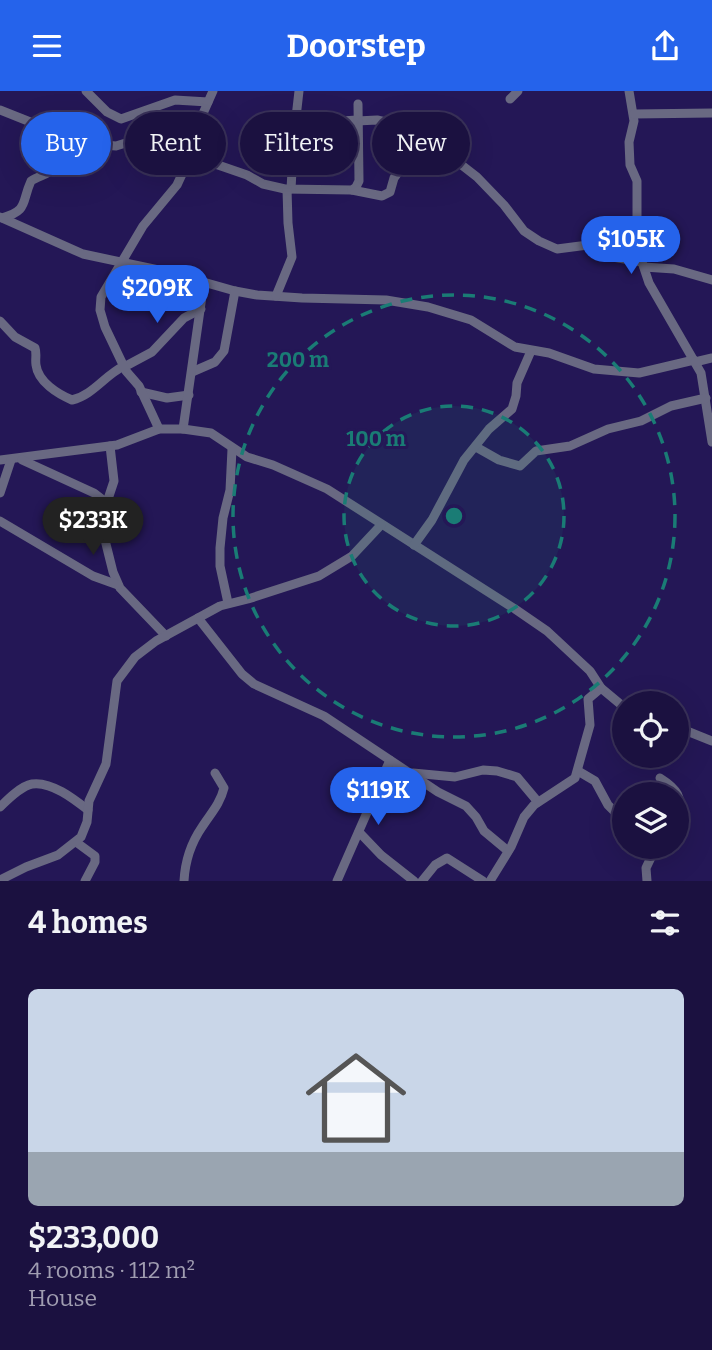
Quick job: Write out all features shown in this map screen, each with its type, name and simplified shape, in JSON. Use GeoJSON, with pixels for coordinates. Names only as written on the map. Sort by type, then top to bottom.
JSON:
{"type":"FeatureCollection","features":[{"type":"Feature","properties":{"kind":"street"},"geometry":{"type":"LineString","coordinates":[[86,91],[107,112],[121,119],[175,100],[208,102]]}},
{"type":"Feature","properties":{"kind":"street"},"geometry":{"type":"LineString","coordinates":[[204,112],[213,91]]}},
{"type":"Feature","properties":{"kind":"street"},"geometry":{"type":"LineString","coordinates":[[297,112],[299,91]]}},
{"type":"Feature","properties":{"kind":"street"},"geometry":{"type":"LineString","coordinates":[[510,99],[518,91]]}},
{"type":"Feature","properties":{"kind":"street"},"geometry":{"type":"LineString","coordinates":[[629,91],[634,114],[629,154],[630,165],[637,181],[637,223],[643,265],[663,308],[701,373],[712,442]]}},
{"type":"Feature","properties":{"kind":"street"},"geometry":{"type":"LineString","coordinates":[[358,104],[358,112]]}},
{"type":"Feature","properties":{"kind":"street"},"geometry":{"type":"LineString","coordinates":[[0,110],[21,118]]}},
{"type":"Feature","properties":{"kind":"street"},"geometry":{"type":"LineString","coordinates":[[634,114],[712,113]]}},
{"type":"Feature","properties":{"kind":"street"},"geometry":{"type":"LineString","coordinates":[[352,190],[359,181],[358,121],[372,120]]}},
{"type":"Feature","properties":{"kind":"street"},"geometry":{"type":"LineString","coordinates":[[226,167],[263,184],[289,189],[352,190],[387,195],[395,175]]}},
{"type":"Feature","properties":{"kind":"street"},"geometry":{"type":"LineString","coordinates":[[470,170],[504,205],[524,231],[539,241],[557,249],[588,245],[601,255],[674,269],[712,280]]}},
{"type":"Feature","properties":{"kind":"street"},"geometry":{"type":"LineString","coordinates":[[1,217],[19,212],[24,207],[31,181],[42,175]]}},
{"type":"Feature","properties":{"kind":"street"},"geometry":{"type":"LineString","coordinates":[[159,429],[105,327],[100,310],[101,297],[143,226],[177,185],[181,175]]}},
{"type":"Feature","properties":{"kind":"street"},"geometry":{"type":"LineString","coordinates":[[276,296],[292,257],[288,223],[291,175]]}},
{"type":"Feature","properties":{"kind":"street"},"geometry":{"type":"LineString","coordinates":[[1,217],[71,250],[168,272],[235,291],[276,296],[386,300],[428,307],[471,320],[515,347],[549,352],[594,369],[639,373],[712,358]]}},
{"type":"Feature","properties":{"kind":"street"},"geometry":{"type":"LineString","coordinates":[[183,429],[204,282]]}},
{"type":"Feature","properties":{"kind":"street"},"geometry":{"type":"LineString","coordinates":[[192,372],[221,357],[235,291]]}},
{"type":"Feature","properties":{"kind":"street"},"geometry":{"type":"LineString","coordinates":[[0,321],[16,337],[35,348],[36,364],[47,384],[72,400],[97,388],[113,372],[152,352],[184,318],[201,309]]}},
{"type":"Feature","properties":{"kind":"street"},"geometry":{"type":"LineString","coordinates":[[414,545],[432,520],[464,460],[489,429],[512,409],[517,383],[531,351]]}},
{"type":"Feature","properties":{"kind":"street"},"geometry":{"type":"LineString","coordinates":[[141,392],[167,398],[189,395]]}},
{"type":"Feature","properties":{"kind":"street"},"geometry":{"type":"LineString","coordinates":[[476,447],[499,460],[520,466],[536,451],[570,446],[608,429],[641,421],[671,407],[706,398]]}},
{"type":"Feature","properties":{"kind":"street"},"geometry":{"type":"LineString","coordinates":[[0,460],[110,446],[131,441],[159,429],[211,433],[247,457],[273,465],[327,489],[547,631],[590,671],[601,688],[612,697]]}},
{"type":"Feature","properties":{"kind":"street"},"geometry":{"type":"LineString","coordinates":[[110,446],[114,481],[107,503],[103,532],[113,572],[118,585],[166,636]]}},
{"type":"Feature","properties":{"kind":"street"},"geometry":{"type":"LineString","coordinates":[[229,603],[220,566],[220,548],[223,518],[230,490],[232,449]]}},
{"type":"Feature","properties":{"kind":"street"},"geometry":{"type":"LineString","coordinates":[[0,493],[15,459]]}},
{"type":"Feature","properties":{"kind":"street"},"geometry":{"type":"LineString","coordinates":[[15,459],[94,493],[107,503]]}},
{"type":"Feature","properties":{"kind":"street"},"geometry":{"type":"LineString","coordinates":[[0,521],[93,576],[118,585]]}},
{"type":"Feature","properties":{"kind":"street"},"geometry":{"type":"LineString","coordinates":[[0,880],[58,855],[76,842],[85,830],[91,793],[106,764],[117,681],[135,657],[166,636],[229,603],[319,576],[352,556],[381,525]]}},
{"type":"Feature","properties":{"kind":"street"},"geometry":{"type":"LineString","coordinates":[[198,618],[242,674],[254,684],[324,716],[438,792],[466,806],[484,831],[508,851]]}},
{"type":"Feature","properties":{"kind":"street"},"geometry":{"type":"LineString","coordinates":[[490,881],[524,817],[538,802],[569,783],[578,771],[591,719],[588,699],[601,688]]}},
{"type":"Feature","properties":{"kind":"street"},"geometry":{"type":"LineString","coordinates":[[689,732],[712,741]]}},
{"type":"Feature","properties":{"kind":"street"},"geometry":{"type":"LineString","coordinates":[[337,881],[390,760]]}},
{"type":"Feature","properties":{"kind":"street"},"geometry":{"type":"LineString","coordinates":[[409,772],[455,776],[483,770],[498,771],[517,777],[538,802]]}},
{"type":"Feature","properties":{"kind":"street"},"geometry":{"type":"LineString","coordinates":[[578,771],[595,781],[612,809]]}},
{"type":"Feature","properties":{"kind":"street"},"geometry":{"type":"LineString","coordinates":[[184,881],[195,838],[222,796],[224,787],[215,773]]}},
{"type":"Feature","properties":{"kind":"street"},"geometry":{"type":"LineString","coordinates":[[660,778],[666,782]]}},
{"type":"Feature","properties":{"kind":"street"},"geometry":{"type":"LineString","coordinates":[[0,807],[22,789],[34,784],[53,788],[88,810]]}},
{"type":"Feature","properties":{"kind":"street"},"geometry":{"type":"LineString","coordinates":[[359,832],[381,855],[414,881]]}},
{"type":"Feature","properties":{"kind":"street"},"geometry":{"type":"LineString","coordinates":[[76,842],[94,856],[95,862],[85,881]]}},
{"type":"Feature","properties":{"kind":"street"},"geometry":{"type":"LineString","coordinates":[[422,881],[436,865],[447,858],[483,881]]}},
{"type":"Feature","properties":{"kind":"street"},"geometry":{"type":"LineString","coordinates":[[647,881],[648,859]]}}]}
